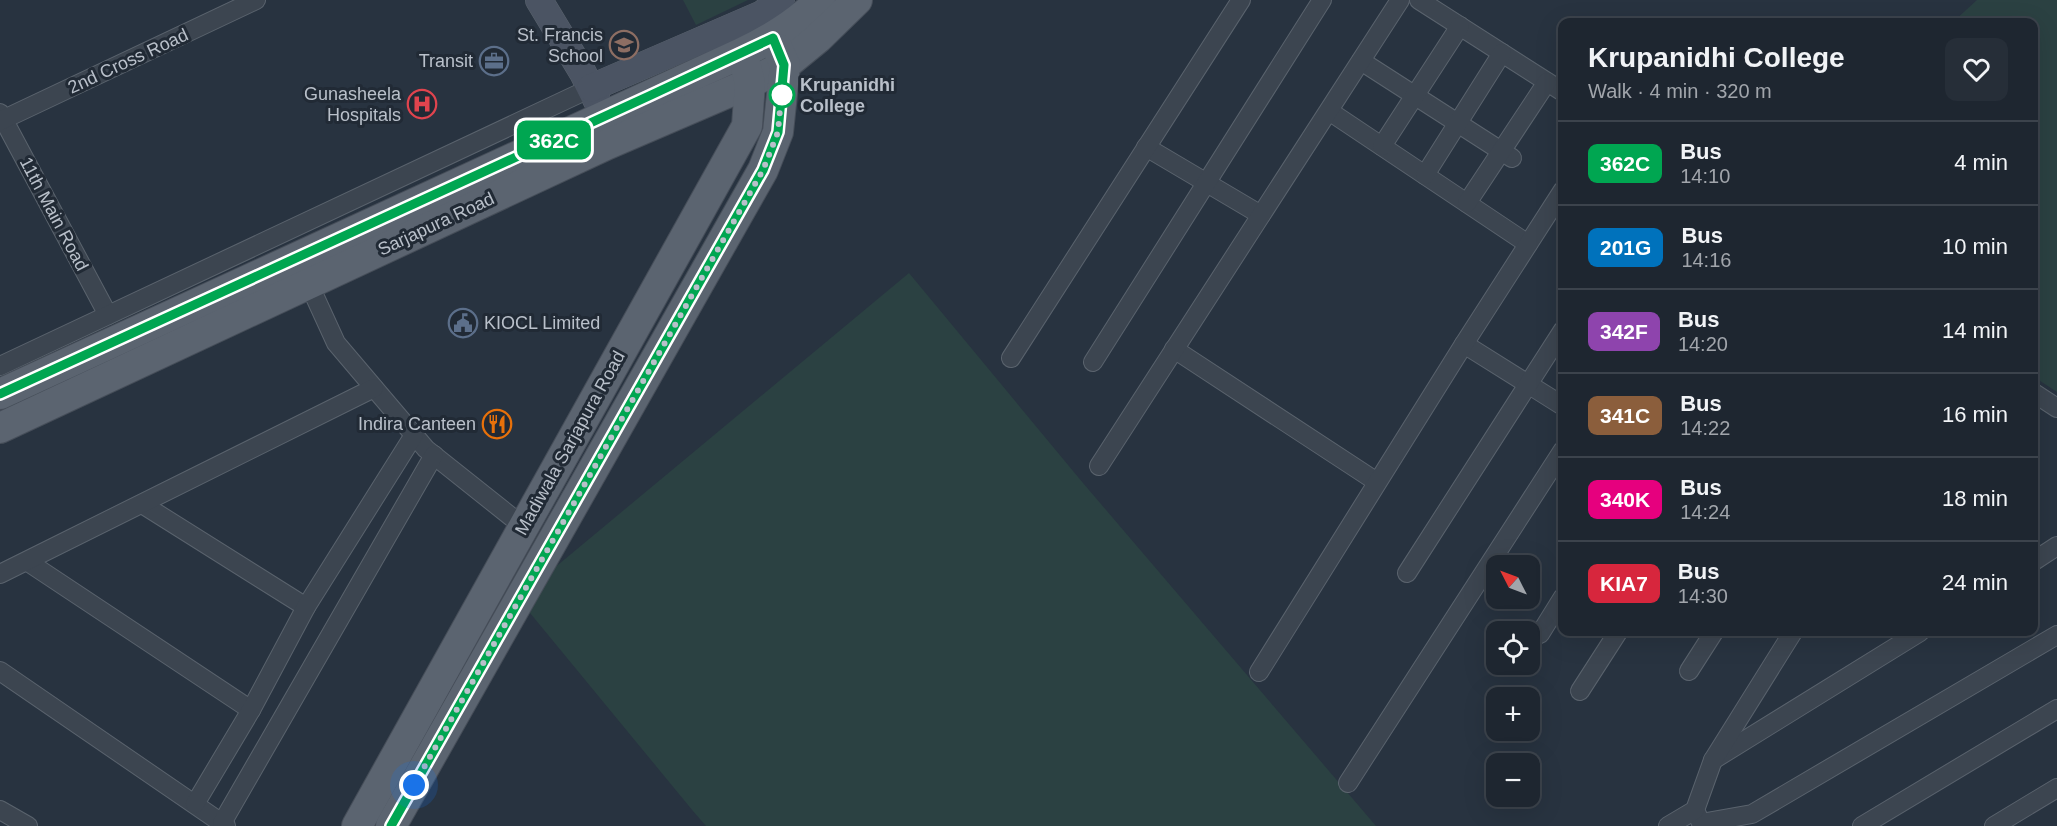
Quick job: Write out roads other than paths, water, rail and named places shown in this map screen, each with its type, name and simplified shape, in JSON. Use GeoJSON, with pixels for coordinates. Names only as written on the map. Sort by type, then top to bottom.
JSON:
{"type":"FeatureCollection","features":[{"type":"Feature","properties":{"kind":"main road","name":"Sarjapura Road"},"geometry":{"type":"LineString","coordinates":[[0,394],[773,38],[809,12],[820,0]]}},
{"type":"Feature","properties":{"kind":"main road","name":"Sarjapura Road"},"geometry":{"type":"LineString","coordinates":[[0,428],[608,144],[750,83],[784,65],[818,38],[857,0]]}},
{"type":"Feature","properties":{"kind":"main road"},"geometry":{"type":"LineString","coordinates":[[773,38],[784,65]]}},
{"type":"Feature","properties":{"kind":"main road","name":"Madiwala Sarjapura Road"},"geometry":{"type":"LineString","coordinates":[[357,826],[747,126],[750,83],[742,52]]}},
{"type":"Feature","properties":{"kind":"main road","name":"Madiwala Sarjapura Road"},"geometry":{"type":"LineString","coordinates":[[391,826],[763,170],[778,132],[784,65]]}},
{"type":"Feature","properties":{"kind":"main road"},"geometry":{"type":"LineString","coordinates":[[262,274],[275,301]]}},
{"type":"Feature","properties":{"kind":"street","name":"2nd Cross Road"},"geometry":{"type":"LineString","coordinates":[[1,118],[256,0]]}},
{"type":"Feature","properties":{"kind":"street"},"geometry":{"type":"LineString","coordinates":[[539,0],[591,88],[604,117]]}},
{"type":"Feature","properties":{"kind":"street"},"geometry":{"type":"LineString","coordinates":[[0,366],[591,88],[762,14],[781,0]]}},
{"type":"Feature","properties":{"kind":"street"},"geometry":{"type":"LineString","coordinates":[[1011,358],[1241,0]]}},
{"type":"Feature","properties":{"kind":"street"},"geometry":{"type":"LineString","coordinates":[[1093,362],[1322,0]]}},
{"type":"Feature","properties":{"kind":"street"},"geometry":{"type":"LineString","coordinates":[[1099,466],[1400,0]]}},
{"type":"Feature","properties":{"kind":"street"},"geometry":{"type":"LineString","coordinates":[[1419,0],[1558,89]]}},
{"type":"Feature","properties":{"kind":"street"},"geometry":{"type":"LineString","coordinates":[[1382,146],[1460,26]]}},
{"type":"Feature","properties":{"kind":"street"},"geometry":{"type":"LineString","coordinates":[[1425,175],[1502,53]]}},
{"type":"Feature","properties":{"kind":"street"},"geometry":{"type":"LineString","coordinates":[[1361,61],[1507,155]]}},
{"type":"Feature","properties":{"kind":"street"},"geometry":{"type":"LineString","coordinates":[[1467,203],[1507,155],[1547,82]]}},
{"type":"Feature","properties":{"kind":"street"},"geometry":{"type":"LineString","coordinates":[[1329,111],[1528,244]]}},
{"type":"Feature","properties":{"kind":"street","name":"11th Main Road"},"geometry":{"type":"LineString","coordinates":[[1,118],[108,315]]}},
{"type":"Feature","properties":{"kind":"street"},"geometry":{"type":"LineString","coordinates":[[1146,147],[1262,215]]}},
{"type":"Feature","properties":{"kind":"street"},"geometry":{"type":"LineString","coordinates":[[1259,672],[1558,198]]}},
{"type":"Feature","properties":{"kind":"street"},"geometry":{"type":"LineString","coordinates":[[309,284],[336,343],[414,435],[434,455],[524,527]]}},
{"type":"Feature","properties":{"kind":"street"},"geometry":{"type":"LineString","coordinates":[[1407,573],[1558,338]]}},
{"type":"Feature","properties":{"kind":"street"},"geometry":{"type":"LineString","coordinates":[[1464,344],[1558,402]]}},
{"type":"Feature","properties":{"kind":"street"},"geometry":{"type":"LineString","coordinates":[[1174,349],[1377,483]]}},
{"type":"Feature","properties":{"kind":"street"},"geometry":{"type":"LineString","coordinates":[[0,574],[374,388]]}},
{"type":"Feature","properties":{"kind":"street"},"geometry":{"type":"LineString","coordinates":[[2038,396],[2057,408]]}},
{"type":"Feature","properties":{"kind":"street"},"geometry":{"type":"LineString","coordinates":[[195,804],[251,710],[306,608],[414,435]]}},
{"type":"Feature","properties":{"kind":"street"},"geometry":{"type":"LineString","coordinates":[[0,671],[224,825],[434,455]]}},
{"type":"Feature","properties":{"kind":"street"},"geometry":{"type":"LineString","coordinates":[[1348,783],[1558,458]]}},
{"type":"Feature","properties":{"kind":"street"},"geometry":{"type":"LineString","coordinates":[[142,504],[306,608]]}},
{"type":"Feature","properties":{"kind":"street"},"geometry":{"type":"LineString","coordinates":[[2038,558],[2057,546]]}},
{"type":"Feature","properties":{"kind":"street"},"geometry":{"type":"LineString","coordinates":[[28,562],[251,710]]}},
{"type":"Feature","properties":{"kind":"street"},"geometry":{"type":"LineString","coordinates":[[1540,634],[1558,605]]}},
{"type":"Feature","properties":{"kind":"street"},"geometry":{"type":"LineString","coordinates":[[1668,826],[1752,814],[2057,634]]}},
{"type":"Feature","properties":{"kind":"street"},"geometry":{"type":"LineString","coordinates":[[1580,691],[1615,636]]}},
{"type":"Feature","properties":{"kind":"street"},"geometry":{"type":"LineString","coordinates":[[1689,671],[1711,636]]}},
{"type":"Feature","properties":{"kind":"street"},"geometry":{"type":"LineString","coordinates":[[1700,820],[1713,760],[1790,636]]}},
{"type":"Feature","properties":{"kind":"street"},"geometry":{"type":"LineString","coordinates":[[1713,760],[1914,636]]}},
{"type":"Feature","properties":{"kind":"street"},"geometry":{"type":"LineString","coordinates":[[1862,826],[2057,709]]}},
{"type":"Feature","properties":{"kind":"street"},"geometry":{"type":"LineString","coordinates":[[1994,826],[2057,788]]}},
{"type":"Feature","properties":{"kind":"street"},"geometry":{"type":"LineString","coordinates":[[0,810],[28,826]]}},
{"type":"Feature","properties":{"kind":"place","name":"St. Francis School"},"geometry":{"type":"Point","coordinates":[624,45]}},
{"type":"Feature","properties":{"kind":"place","name":"Transit"},"geometry":{"type":"Point","coordinates":[494,61]}},
{"type":"Feature","properties":{"kind":"place","name":"Krupanidhi College"},"geometry":{"type":"Point","coordinates":[782,95]}},
{"type":"Feature","properties":{"kind":"place","name":"Gunasheela Hospitals"},"geometry":{"type":"Point","coordinates":[422,104]}},
{"type":"Feature","properties":{"kind":"place","name":"KIOCL Limited"},"geometry":{"type":"Point","coordinates":[463,323]}},
{"type":"Feature","properties":{"kind":"place","name":"Indira Canteen"},"geometry":{"type":"Point","coordinates":[497,424]}}]}
